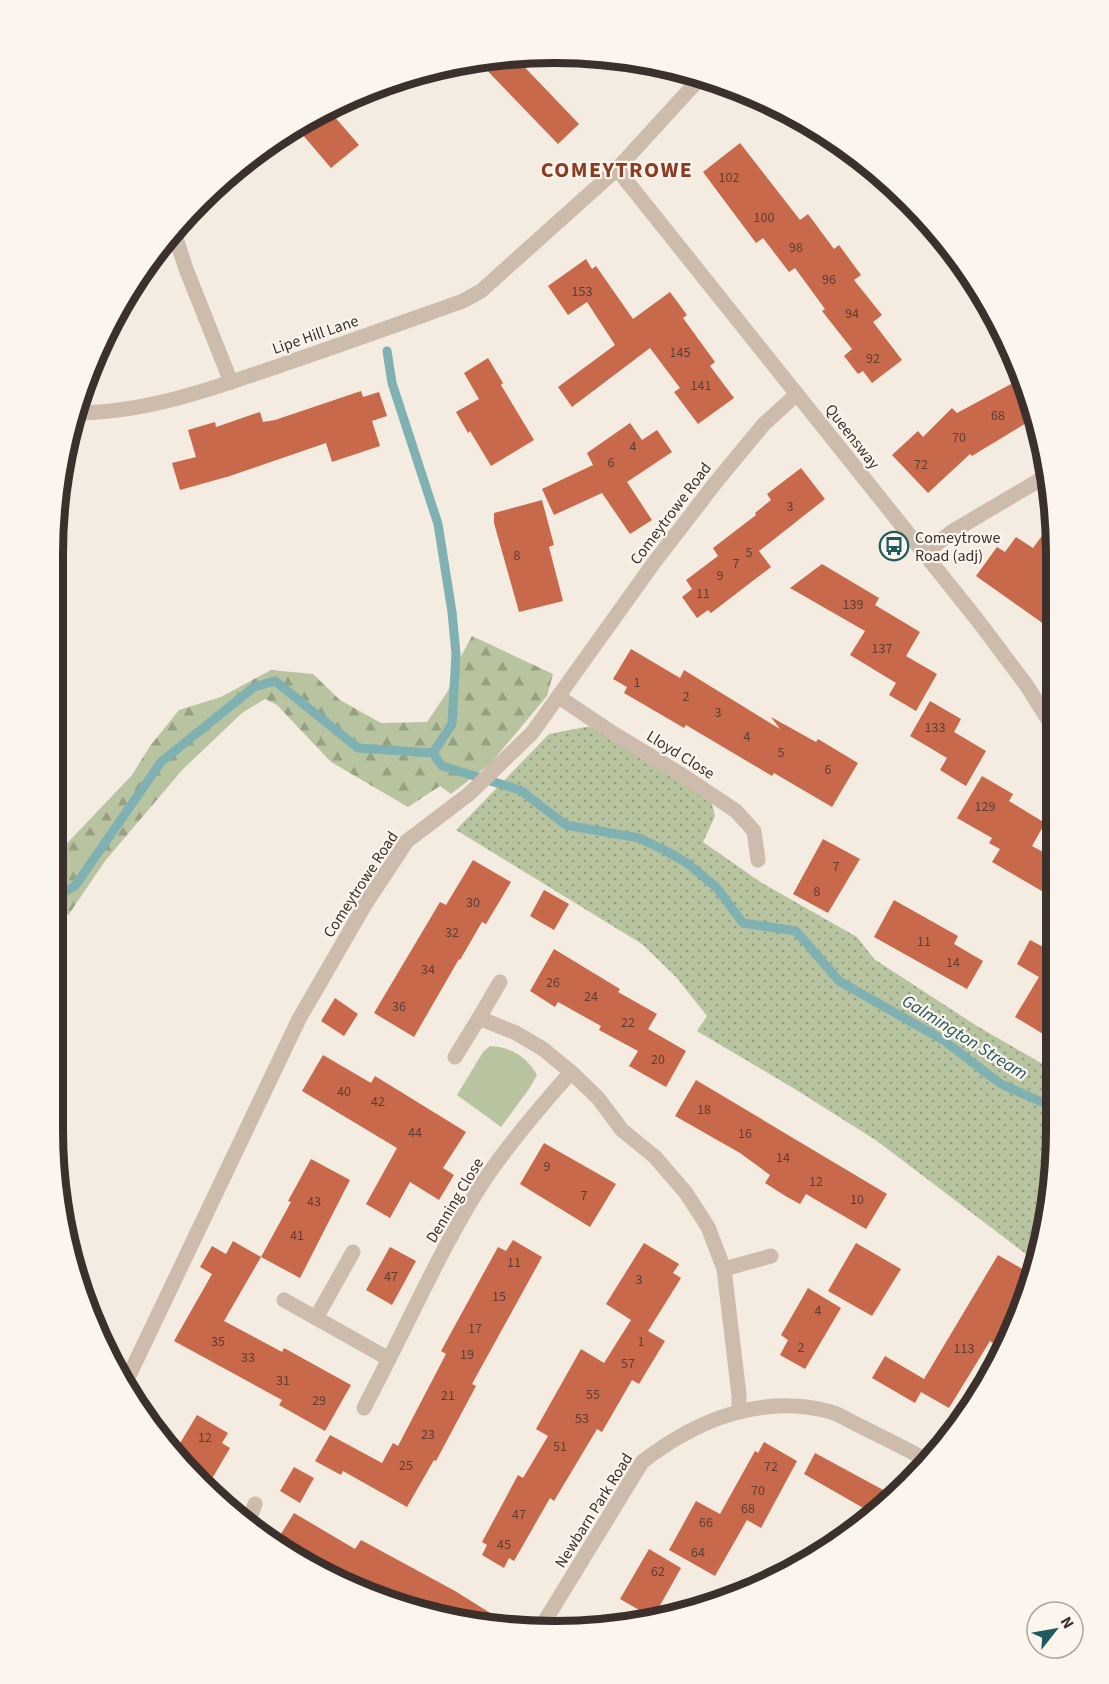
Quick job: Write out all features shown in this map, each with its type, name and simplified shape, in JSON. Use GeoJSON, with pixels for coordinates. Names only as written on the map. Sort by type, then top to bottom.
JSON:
{"type":"FeatureCollection","features":[{"type":"Feature","properties":{"kind":"street","name":"Lipe Hill Lane"},"geometry":{"type":"LineString","coordinates":[[84,413],[145,407],[231,382],[463,302],[481,291],[617,169],[695,84]]}},
{"type":"Feature","properties":{"kind":"street","name":"Queensway"},"geometry":{"type":"LineString","coordinates":[[617,169],[979,622],[1027,686],[1046,716]]}},
{"type":"Feature","properties":{"kind":"street"},"geometry":{"type":"LineString","coordinates":[[177,240],[231,382]]}},
{"type":"Feature","properties":{"kind":"street","name":"Comeytrowe Road"},"geometry":{"type":"LineString","coordinates":[[129,1375],[299,1019],[366,903],[407,841],[469,794],[532,733],[654,564],[723,474],[764,424],[797,394]]}},
{"type":"Feature","properties":{"kind":"street"},"geometry":{"type":"LineString","coordinates":[[924,554],[953,531],[1040,480]]}},
{"type":"Feature","properties":{"kind":"street","name":"Lloyd Close"},"geometry":{"type":"LineString","coordinates":[[559,697],[736,811],[754,831],[758,860]]}},
{"type":"Feature","properties":{"kind":"street"},"geometry":{"type":"LineString","coordinates":[[455,1057],[500,982]]}},
{"type":"Feature","properties":{"kind":"street"},"geometry":{"type":"LineString","coordinates":[[479,1018],[534,1044],[571,1072],[598,1098],[622,1130],[655,1157],[686,1193],[708,1227],[724,1269],[740,1411]]}},
{"type":"Feature","properties":{"kind":"street","name":"Denning Close"},"geometry":{"type":"LineString","coordinates":[[364,1408],[449,1241],[484,1182],[530,1118],[571,1072]]}},
{"type":"Feature","properties":{"kind":"street"},"geometry":{"type":"LineString","coordinates":[[316,1318],[353,1252]]}},
{"type":"Feature","properties":{"kind":"street"},"geometry":{"type":"LineString","coordinates":[[724,1269],[771,1256]]}},
{"type":"Feature","properties":{"kind":"street"},"geometry":{"type":"LineString","coordinates":[[284,1300],[389,1359]]}},
{"type":"Feature","properties":{"kind":"street","name":"Newbarn Park Road"},"geometry":{"type":"LineString","coordinates":[[545,1621],[642,1462],[667,1442],[700,1424],[740,1411],[771,1406],[832,1412],[921,1457]]}},
{"type":"Feature","properties":{"kind":"street"},"geometry":{"type":"LineString","coordinates":[[251,1516],[255,1504]]}},
{"type":"Feature","properties":{"kind":"green space"},"geometry":{"type":"Polygon","coordinates":[[[472,636],[553,674],[547,696],[491,763],[451,794],[440,786],[408,807],[331,762],[277,705],[265,699],[242,713],[183,769],[105,861],[69,914],[63,918],[63,848],[132,775],[150,746],[179,710],[221,697],[271,670],[313,674],[340,700],[381,723],[427,722],[448,691],[460,658],[472,636]]]}},
{"type":"Feature","properties":{"kind":"green space"},"geometry":{"type":"Polygon","coordinates":[[[591,726],[711,800],[715,816],[703,842],[762,883],[857,937],[874,959],[977,1026],[1046,1066],[1045,1162],[1037,1225],[1029,1257],[877,1141],[697,1031],[707,1016],[676,977],[642,944],[456,830],[549,734],[591,726]]]}},
{"type":"Feature","properties":{"kind":"green space"},"geometry":{"type":"Polygon","coordinates":[[[490,1046],[505,1048],[518,1054],[537,1075],[501,1127],[457,1095],[483,1052],[490,1046]]]}},
{"type":"Feature","properties":{"kind":"building"},"geometry":{"type":"Polygon","coordinates":[[[522,64],[579,124],[558,144],[485,68],[522,64]]]}},
{"type":"Feature","properties":{"kind":"building"},"geometry":{"type":"Polygon","coordinates":[[[334,116],[359,145],[331,168],[302,134],[334,116]]]}},
{"type":"Feature","properties":{"kind":"building"},"geometry":{"type":"Polygon","coordinates":[[[740,143],[800,220],[808,214],[834,249],[839,245],[861,275],[854,280],[882,315],[873,322],[902,360],[872,383],[863,371],[858,374],[844,356],[852,349],[822,311],[825,309],[795,268],[789,272],[763,238],[756,243],[703,172],[740,143]]]}},
{"type":"Feature","properties":{"kind":"building"},"geometry":{"type":"Polygon","coordinates":[[[586,259],[592,269],[596,266],[633,319],[670,292],[687,315],[683,318],[715,362],[710,366],[734,398],[698,424],[674,392],[680,388],[650,348],[572,407],[558,387],[615,345],[587,302],[568,315],[548,286],[586,259]]]}},
{"type":"Feature","properties":{"kind":"building"},"geometry":{"type":"Polygon","coordinates":[[[488,358],[503,383],[501,385],[534,440],[491,466],[456,412],[479,399],[464,373],[488,358]]]}},
{"type":"Feature","properties":{"kind":"building"},"geometry":{"type":"Polygon","coordinates":[[[1015,382],[1028,422],[972,456],[970,454],[928,493],[892,455],[918,431],[923,437],[952,408],[957,413],[1015,382]]]}},
{"type":"Feature","properties":{"kind":"building"},"geometry":{"type":"Polygon","coordinates":[[[361,391],[363,397],[379,392],[387,416],[372,421],[380,446],[332,462],[326,443],[230,476],[180,490],[172,463],[196,457],[188,430],[215,422],[216,427],[260,412],[263,422],[275,420],[361,391]]]}},
{"type":"Feature","properties":{"kind":"building"},"geometry":{"type":"Polygon","coordinates":[[[630,423],[642,440],[657,430],[672,452],[627,482],[652,520],[630,534],[602,493],[554,515],[542,489],[593,465],[587,453],[630,423]]]}},
{"type":"Feature","properties":{"kind":"building"},"geometry":{"type":"Polygon","coordinates":[[[801,468],[825,499],[759,551],[771,567],[711,613],[708,610],[697,618],[682,597],[692,589],[686,580],[718,556],[713,548],[756,515],[755,513],[771,500],[767,494],[801,468]]]}},
{"type":"Feature","properties":{"kind":"building"},"geometry":{"type":"Polygon","coordinates":[[[542,500],[554,545],[549,547],[563,601],[519,612],[494,523],[494,513],[542,500]]]}},
{"type":"Feature","properties":{"kind":"building"},"geometry":{"type":"Polygon","coordinates":[[[1045,531],[1046,626],[976,576],[997,547],[1005,552],[1016,537],[1033,548],[1045,531]]]}},
{"type":"Feature","properties":{"kind":"building"},"geometry":{"type":"Polygon","coordinates":[[[822,564],[879,598],[875,605],[920,632],[906,656],[937,674],[916,711],[889,695],[896,683],[850,655],[865,631],[790,588],[822,564]]]}},
{"type":"Feature","properties":{"kind":"building"},"geometry":{"type":"Polygon","coordinates":[[[631,649],[680,678],[684,670],[780,729],[771,717],[816,742],[818,739],[858,763],[832,807],[774,773],[772,776],[686,725],[684,728],[624,693],[627,687],[613,679],[631,649]]]}},
{"type":"Feature","properties":{"kind":"building"},"geometry":{"type":"Polygon","coordinates":[[[930,701],[961,719],[954,732],[986,751],[966,786],[940,770],[947,758],[910,736],[930,701]]]}},
{"type":"Feature","properties":{"kind":"building"},"geometry":{"type":"Polygon","coordinates":[[[982,776],[1013,794],[1009,801],[1045,823],[1032,846],[1046,854],[1046,893],[992,862],[1000,849],[989,843],[992,838],[957,818],[982,776]]]}},
{"type":"Feature","properties":{"kind":"building"},"geometry":{"type":"Polygon","coordinates":[[[823,839],[860,859],[828,913],[793,894],[823,839]]]}},
{"type":"Feature","properties":{"kind":"building"},"geometry":{"type":"Polygon","coordinates":[[[473,860],[511,882],[486,924],[482,922],[414,1037],[374,1013],[440,902],[446,905],[473,860]]]}},
{"type":"Feature","properties":{"kind":"building"},"geometry":{"type":"Polygon","coordinates":[[[544,890],[569,904],[554,930],[530,916],[544,890]]]}},
{"type":"Feature","properties":{"kind":"building"},"geometry":{"type":"Polygon","coordinates":[[[894,900],[958,936],[954,944],[983,961],[967,989],[874,937],[894,900]]]}},
{"type":"Feature","properties":{"kind":"building"},"geometry":{"type":"Polygon","coordinates":[[[1030,940],[1046,948],[1046,1036],[1015,1017],[1039,977],[1017,964],[1030,940]]]}},
{"type":"Feature","properties":{"kind":"building"},"geometry":{"type":"Polygon","coordinates":[[[554,949],[620,989],[618,992],[657,1014],[648,1029],[686,1051],[666,1087],[629,1066],[638,1051],[599,1030],[601,1026],[558,1002],[555,1007],[530,991],[554,949]]]}},
{"type":"Feature","properties":{"kind":"building"},"geometry":{"type":"Polygon","coordinates":[[[335,998],[358,1014],[344,1036],[321,1021],[335,998]]]}},
{"type":"Feature","properties":{"kind":"building"},"geometry":{"type":"Polygon","coordinates":[[[323,1055],[371,1083],[375,1076],[466,1132],[443,1168],[454,1175],[439,1200],[410,1182],[390,1218],[366,1204],[397,1148],[302,1091],[323,1055]]]}},
{"type":"Feature","properties":{"kind":"building"},"geometry":{"type":"Polygon","coordinates":[[[696,1080],[887,1194],[866,1229],[806,1194],[800,1204],[787,1197],[765,1183],[770,1175],[740,1153],[675,1116],[696,1080]]]}},
{"type":"Feature","properties":{"kind":"building"},"geometry":{"type":"Polygon","coordinates":[[[544,1143],[616,1184],[590,1227],[520,1184],[544,1143]]]}},
{"type":"Feature","properties":{"kind":"building"},"geometry":{"type":"Polygon","coordinates":[[[311,1159],[350,1180],[300,1278],[261,1257],[311,1159]]]}},
{"type":"Feature","properties":{"kind":"building"},"geometry":{"type":"Polygon","coordinates":[[[513,1240],[542,1257],[472,1384],[476,1386],[436,1461],[434,1460],[407,1507],[343,1471],[341,1475],[315,1461],[330,1435],[382,1463],[393,1443],[398,1446],[446,1354],[441,1351],[498,1247],[506,1251],[513,1240]]]}},
{"type":"Feature","properties":{"kind":"building"},"geometry":{"type":"Polygon","coordinates":[[[233,1241],[261,1257],[224,1321],[282,1352],[284,1348],[351,1385],[325,1431],[279,1405],[282,1400],[174,1341],[212,1274],[200,1267],[212,1246],[226,1254],[233,1241]]]}},
{"type":"Feature","properties":{"kind":"building"},"geometry":{"type":"Polygon","coordinates":[[[644,1243],[679,1264],[673,1273],[681,1278],[648,1331],[665,1341],[639,1384],[632,1380],[602,1432],[597,1429],[554,1501],[550,1498],[514,1561],[509,1558],[504,1568],[482,1555],[487,1545],[482,1542],[518,1475],[523,1478],[548,1436],[536,1429],[581,1349],[604,1363],[631,1320],[606,1304],[644,1243]]]}},
{"type":"Feature","properties":{"kind":"building"},"geometry":{"type":"Polygon","coordinates":[[[856,1243],[901,1269],[872,1316],[828,1291],[856,1243]]]}},
{"type":"Feature","properties":{"kind":"building"},"geometry":{"type":"Polygon","coordinates":[[[390,1247],[416,1261],[392,1305],[366,1290],[390,1247]]]}},
{"type":"Feature","properties":{"kind":"building"},"geometry":{"type":"Polygon","coordinates":[[[998,1255],[1025,1271],[1009,1318],[996,1345],[990,1341],[949,1408],[921,1392],[915,1403],[872,1378],[885,1356],[924,1379],[998,1255]]]}},
{"type":"Feature","properties":{"kind":"building"},"geometry":{"type":"Polygon","coordinates":[[[808,1288],[841,1308],[805,1369],[780,1355],[788,1340],[781,1335],[808,1288]]]}},
{"type":"Feature","properties":{"kind":"building"},"geometry":{"type":"Polygon","coordinates":[[[197,1415],[228,1433],[222,1443],[230,1448],[213,1477],[206,1473],[205,1475],[178,1446],[197,1415]]]}},
{"type":"Feature","properties":{"kind":"building"},"geometry":{"type":"Polygon","coordinates":[[[764,1442],[797,1461],[761,1528],[747,1520],[715,1576],[669,1550],[696,1501],[720,1514],[755,1451],[758,1453],[764,1442]]]}},
{"type":"Feature","properties":{"kind":"building"},"geometry":{"type":"Polygon","coordinates":[[[815,1453],[887,1492],[866,1509],[804,1474],[815,1453]]]}},
{"type":"Feature","properties":{"kind":"building"},"geometry":{"type":"Polygon","coordinates":[[[294,1467],[314,1478],[300,1503],[280,1491],[294,1467]]]}},
{"type":"Feature","properties":{"kind":"building"},"geometry":{"type":"Polygon","coordinates":[[[294,1513],[355,1549],[361,1540],[455,1591],[498,1618],[427,1604],[366,1584],[309,1555],[279,1537],[294,1513]]]}},
{"type":"Feature","properties":{"kind":"building"},"geometry":{"type":"Polygon","coordinates":[[[649,1549],[681,1568],[657,1610],[644,1613],[620,1599],[649,1549]]]}},
{"type":"Feature","properties":{"kind":"waterway"},"geometry":{"type":"LineString","coordinates":[[387,351],[392,383],[438,524],[452,612],[456,654],[452,724],[433,753]]}},
{"type":"Feature","properties":{"kind":"waterway","name":"Galmington Stream"},"geometry":{"type":"LineString","coordinates":[[63,892],[75,886],[161,762],[254,687],[275,681],[358,748],[433,753],[442,766],[520,790],[566,825],[639,838],[666,851],[687,863],[716,887],[743,923],[796,931],[839,981],[943,1040],[1001,1084],[1046,1104]]}},
{"type":"Feature","properties":{"kind":"place","name":"Comeytrowe Road (adj)"},"geometry":{"type":"Point","coordinates":[894,546]}},
{"type":"Feature","properties":{"kind":"district","name":"COMEYTROWE"},"geometry":{"type":"Point","coordinates":[617,169]}}]}
